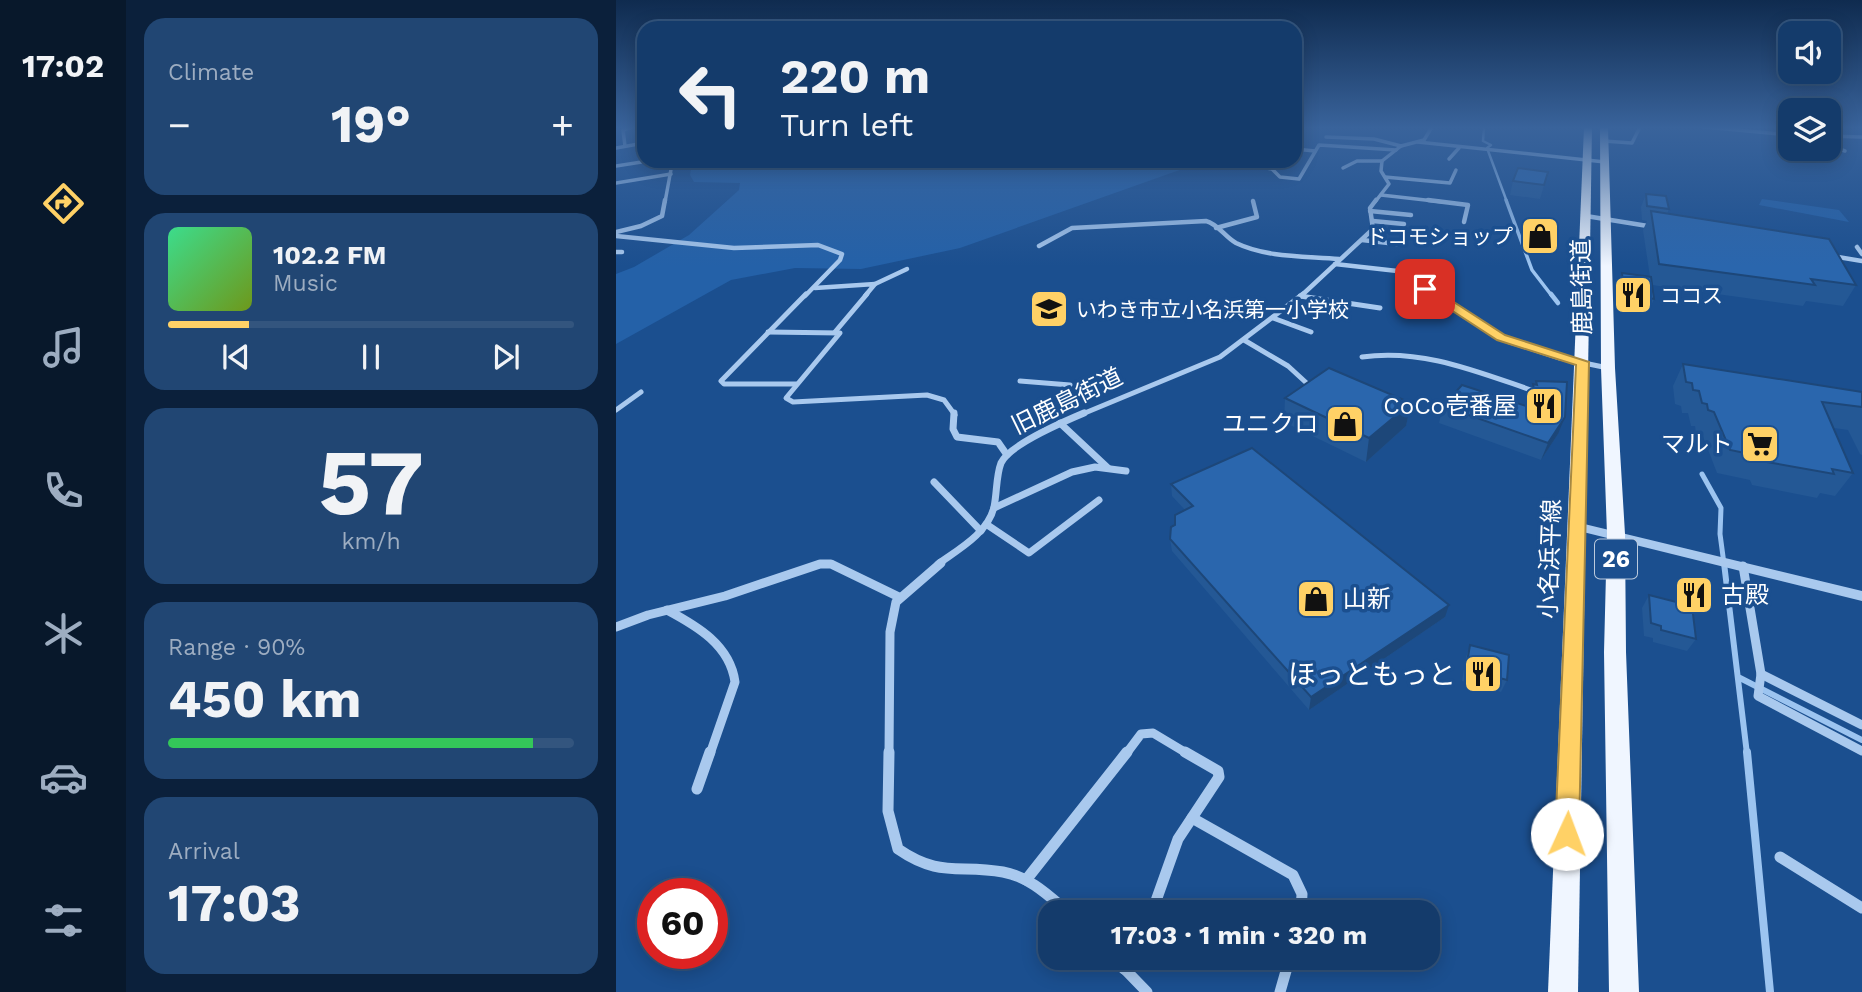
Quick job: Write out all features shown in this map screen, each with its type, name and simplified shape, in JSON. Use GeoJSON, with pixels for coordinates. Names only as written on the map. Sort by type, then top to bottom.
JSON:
{"type":"FeatureCollection","features":[{"type":"Feature","properties":{"kind":"main road","name":"小名浜平線"},"geometry":{"type":"LineString","coordinates":[[1563,992],[1576,526],[1574,395],[1582,362],[1586,216],[1594,173]]}},
{"type":"Feature","properties":{"kind":"main road","name":"鹿島街道"},"geometry":{"type":"LineString","coordinates":[[1598,173],[1606,219],[1608,368],[1616,534],[1615,652],[1624,992]]}},
{"type":"Feature","properties":{"kind":"street"},"geometry":{"type":"LineString","coordinates":[[1276,173],[1280,177],[1299,179],[1302,173]]}},
{"type":"Feature","properties":{"kind":"street"},"geometry":{"type":"LineString","coordinates":[[1370,211],[1389,184],[1383,173]]}},
{"type":"Feature","properties":{"kind":"street"},"geometry":{"type":"LineString","coordinates":[[1385,177],[1450,183],[1454,173]]}},
{"type":"Feature","properties":{"kind":"street"},"geometry":{"type":"LineString","coordinates":[[616,234],[662,216],[671,174],[617,185]]}},
{"type":"Feature","properties":{"kind":"street"},"geometry":{"type":"LineString","coordinates":[[1381,195],[1468,205],[1464,222]]}},
{"type":"Feature","properties":{"kind":"street"},"geometry":{"type":"LineString","coordinates":[[1216,229],[1257,217],[1253,201]]}},
{"type":"Feature","properties":{"kind":"street"},"geometry":{"type":"LineString","coordinates":[[1370,211],[1411,215]]}},
{"type":"Feature","properties":{"kind":"street"},"geometry":{"type":"LineString","coordinates":[[1370,211],[1373,221],[1404,224]]}},
{"type":"Feature","properties":{"kind":"street"},"geometry":{"type":"LineString","coordinates":[[1586,216],[1655,228]]}},
{"type":"Feature","properties":{"kind":"street"},"geometry":{"type":"LineString","coordinates":[[1039,246],[1074,227],[1206,221],[1213,223],[1221,235],[1251,250],[1424,274],[1428,291],[1501,338],[1608,368]]}},
{"type":"Feature","properties":{"kind":"street","name":"旧鹿島街道"},"geometry":{"type":"LineString","coordinates":[[899,597],[984,527],[995,508],[1001,464],[1007,455],[1029,439],[1060,423],[1201,366],[1244,340],[1300,296],[1362,240],[1373,229],[1373,221]]}},
{"type":"Feature","properties":{"kind":"street"},"geometry":{"type":"LineString","coordinates":[[616,234],[702,246],[824,246],[836,249],[842,254],[839,260],[721,382],[796,384]]}},
{"type":"Feature","properties":{"kind":"street"},"geometry":{"type":"LineString","coordinates":[[1362,240],[1397,244]]}},
{"type":"Feature","properties":{"kind":"street"},"geometry":{"type":"LineString","coordinates":[[1857,247],[1862,254]]}},
{"type":"Feature","properties":{"kind":"street"},"geometry":{"type":"LineString","coordinates":[[1828,255],[1862,261]]}},
{"type":"Feature","properties":{"kind":"street"},"geometry":{"type":"LineString","coordinates":[[811,289],[822,286],[875,284],[907,269]]}},
{"type":"Feature","properties":{"kind":"street"},"geometry":{"type":"LineString","coordinates":[[835,332],[875,284]]}},
{"type":"Feature","properties":{"kind":"street"},"geometry":{"type":"LineString","coordinates":[[1300,296],[1380,308]]}},
{"type":"Feature","properties":{"kind":"street"},"geometry":{"type":"LineString","coordinates":[[1273,318],[1311,332]]}},
{"type":"Feature","properties":{"kind":"street"},"geometry":{"type":"LineString","coordinates":[[768,332],[840,333],[786,398],[793,402],[928,395],[944,400],[955,414],[953,429],[957,437],[998,442],[1007,455]]}},
{"type":"Feature","properties":{"kind":"street"},"geometry":{"type":"LineString","coordinates":[[1244,340],[1288,366],[1313,388]]}},
{"type":"Feature","properties":{"kind":"street"},"geometry":{"type":"LineString","coordinates":[[1362,357],[1382,354],[1432,358],[1474,369],[1531,392],[1544,392]]}},
{"type":"Feature","properties":{"kind":"street"},"geometry":{"type":"LineString","coordinates":[[1020,381],[1070,385]]}},
{"type":"Feature","properties":{"kind":"street"},"geometry":{"type":"LineString","coordinates":[[616,410],[641,392]]}},
{"type":"Feature","properties":{"kind":"street"},"geometry":{"type":"LineString","coordinates":[[1060,423],[1108,468]]}},
{"type":"Feature","properties":{"kind":"street"},"geometry":{"type":"LineString","coordinates":[[995,508],[1072,472],[1108,468],[1126,471]]}},
{"type":"Feature","properties":{"kind":"street"},"geometry":{"type":"LineString","coordinates":[[934,482],[984,527],[1030,554],[1099,500]]}},
{"type":"Feature","properties":{"kind":"street"},"geometry":{"type":"LineString","coordinates":[[1576,526],[1862,596]]}},
{"type":"Feature","properties":{"kind":"street"},"geometry":{"type":"LineString","coordinates":[[616,627],[666,610],[725,596],[820,564],[831,564],[899,597],[890,632],[888,811],[898,849],[918,863],[945,870],[1003,872],[1033,882],[1054,900]]}},
{"type":"Feature","properties":{"kind":"street"},"geometry":{"type":"LineString","coordinates":[[1738,564],[1760,682],[1758,696],[1862,751]]}},
{"type":"Feature","properties":{"kind":"street"},"geometry":{"type":"LineString","coordinates":[[666,610],[702,632],[728,655],[735,672],[735,682],[697,789]]}},
{"type":"Feature","properties":{"kind":"street"},"geometry":{"type":"LineString","coordinates":[[1760,682],[1862,725]]}},
{"type":"Feature","properties":{"kind":"street"},"geometry":{"type":"LineString","coordinates":[[1026,880],[1141,734],[1153,733],[1218,771],[1219,777],[1178,839],[1156,900]]}},
{"type":"Feature","properties":{"kind":"street"},"geometry":{"type":"LineString","coordinates":[[1192,818],[1293,875],[1302,894],[1302,900]]}},
{"type":"Feature","properties":{"kind":"street"},"geometry":{"type":"LineString","coordinates":[[1780,857],[1862,908]]}},
{"type":"Feature","properties":{"kind":"street"},"geometry":{"type":"LineString","coordinates":[[1125,970],[1147,992]]}},
{"type":"Feature","properties":{"kind":"street"},"geometry":{"type":"LineString","coordinates":[[1280,992],[1286,970]]}},
{"type":"Feature","properties":{"kind":"shaded area"},"geometry":{"type":"Polygon","coordinates":[[[1170,173],[960,248],[861,269],[795,268],[731,280],[616,344],[616,274],[634,267],[689,235],[739,190],[740,183],[694,182],[690,175],[1170,173]]]}},
{"type":"Feature","properties":{"kind":"shaded area"},"geometry":{"type":"Polygon","coordinates":[[[1762,199],[1839,210],[1849,222],[1759,205],[1762,199]]]}},
{"type":"Feature","properties":{"kind":"building"},"geometry":{"type":"Polygon","coordinates":[[[1516,173],[1548,173],[1544,185],[1513,181],[1516,173]]]}},
{"type":"Feature","properties":{"kind":"building"},"geometry":{"type":"Polygon","coordinates":[[[1646,194],[1666,196],[1669,209],[1647,206],[1646,194]]]}},
{"type":"Feature","properties":{"kind":"building"},"geometry":{"type":"Polygon","coordinates":[[[1651,211],[1829,239],[1856,285],[1811,279],[1815,285],[1659,264],[1651,211]]]}},
{"type":"Feature","properties":{"kind":"building"},"geometry":{"type":"Polygon","coordinates":[[[1622,273],[1651,277],[1654,299],[1624,292],[1622,273]]]}},
{"type":"Feature","properties":{"kind":"building"},"geometry":{"type":"Polygon","coordinates":[[[1683,364],[1862,392],[1862,407],[1822,402],[1853,473],[1832,469],[1834,474],[1767,462],[1764,457],[1730,450],[1714,412],[1708,410],[1707,404],[1702,403],[1699,391],[1693,390],[1692,383],[1686,382],[1683,364]]]}},
{"type":"Feature","properties":{"kind":"building"},"geometry":{"type":"Polygon","coordinates":[[[1329,368],[1411,403],[1369,438],[1285,398],[1329,368]]]}},
{"type":"Feature","properties":{"kind":"building"},"geometry":{"type":"Polygon","coordinates":[[[1536,381],[1567,382],[1565,417],[1548,443],[1443,406],[1462,385],[1538,410],[1533,384],[1537,385],[1536,381]]]}},
{"type":"Feature","properties":{"kind":"building","name":"山新"},"geometry":{"type":"Polygon","coordinates":[[[1252,448],[1449,605],[1311,697],[1170,539],[1175,515],[1193,506],[1171,484],[1252,448]]]}},
{"type":"Feature","properties":{"kind":"building"},"geometry":{"type":"Polygon","coordinates":[[[1649,595],[1692,606],[1696,639],[1661,630],[1661,626],[1651,623],[1649,595]]]}},
{"type":"Feature","properties":{"kind":"building"},"geometry":{"type":"Polygon","coordinates":[[[1470,645],[1509,655],[1507,680],[1466,669],[1470,645]]]}},
{"type":"Feature","properties":{"kind":"waterway"},"geometry":{"type":"LineString","coordinates":[[1496,173],[1507,202]]}},
{"type":"Feature","properties":{"kind":"waterway"},"geometry":{"type":"LineString","coordinates":[[1506,200],[1532,270],[1552,296]]}},
{"type":"Feature","properties":{"kind":"waterway"},"geometry":{"type":"LineString","coordinates":[[1551,294],[1558,303]]}},
{"type":"Feature","properties":{"kind":"waterway"},"geometry":{"type":"LineString","coordinates":[[1702,474],[1721,508],[1720,534],[1724,564]]}},
{"type":"Feature","properties":{"kind":"waterway"},"geometry":{"type":"LineString","coordinates":[[1724,563],[1747,754]]}},
{"type":"Feature","properties":{"kind":"waterway"},"geometry":{"type":"LineString","coordinates":[[1740,678],[1862,740]]}},
{"type":"Feature","properties":{"kind":"waterway"},"geometry":{"type":"LineString","coordinates":[[1747,752],[1770,992]]}},
{"type":"Feature","properties":{"kind":"place","name":"ドコモショップ"},"geometry":{"type":"Point","coordinates":[1540,236]}},
{"type":"Feature","properties":{"kind":"place","name":"ココス"},"geometry":{"type":"Point","coordinates":[1633,295]}},
{"type":"Feature","properties":{"kind":"place","name":"いわき市立小名浜第一小学校"},"geometry":{"type":"Point","coordinates":[1049,309]}},
{"type":"Feature","properties":{"kind":"place","name":"CoCo壱番屋"},"geometry":{"type":"Point","coordinates":[1544,406]}},
{"type":"Feature","properties":{"kind":"place","name":"ユニクロ"},"geometry":{"type":"Point","coordinates":[1345,424]}},
{"type":"Feature","properties":{"kind":"place","name":"マルト"},"geometry":{"type":"Point","coordinates":[1760,444]}},
{"type":"Feature","properties":{"kind":"place","name":"古殿"},"geometry":{"type":"Point","coordinates":[1694,595]}},
{"type":"Feature","properties":{"kind":"place","name":"山新"},"geometry":{"type":"Point","coordinates":[1316,599]}},
{"type":"Feature","properties":{"kind":"place","name":"ほっともっと"},"geometry":{"type":"Point","coordinates":[1483,674]}},
{"type":"Feature","properties":{"kind":"route"},"geometry":{"type":"LineString","coordinates":[[1425,289],[1507,341],[1582,362],[1567,834]]}}]}
